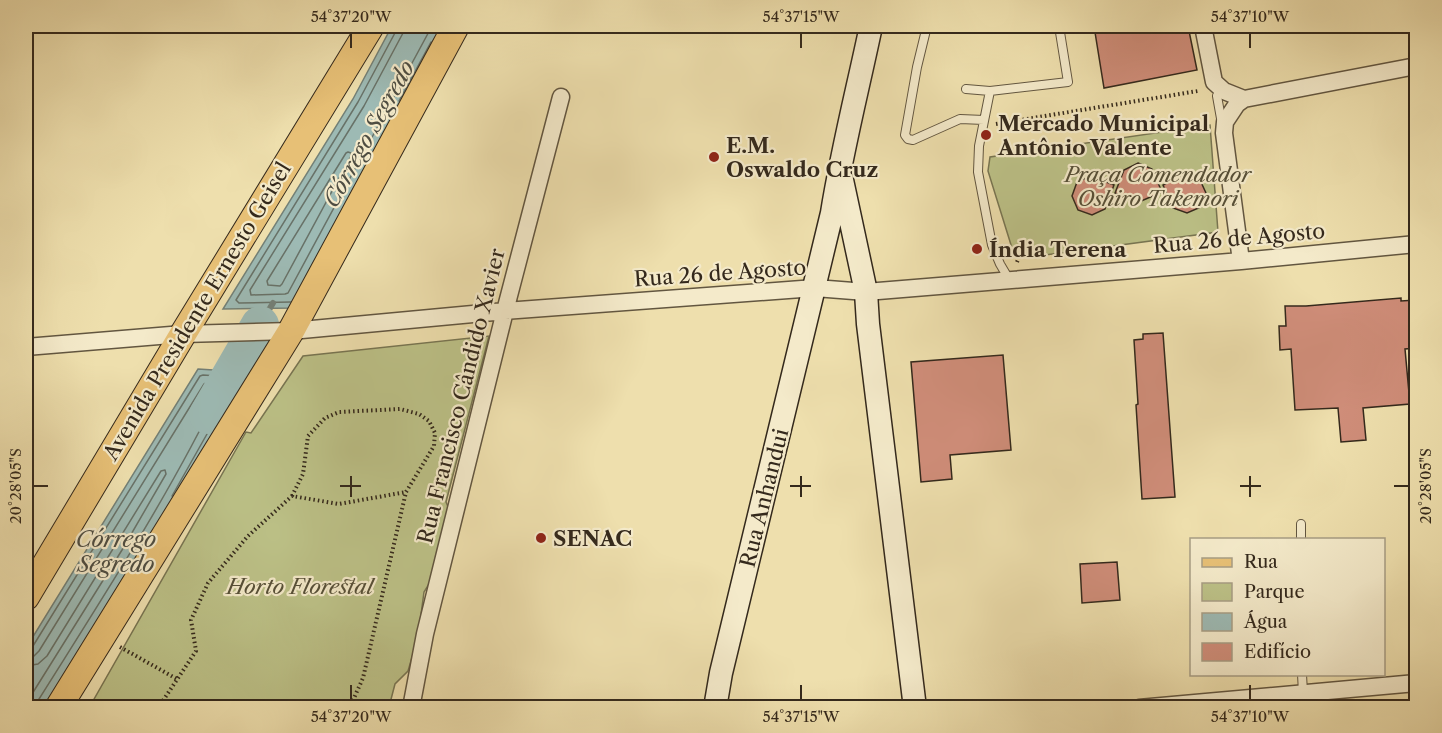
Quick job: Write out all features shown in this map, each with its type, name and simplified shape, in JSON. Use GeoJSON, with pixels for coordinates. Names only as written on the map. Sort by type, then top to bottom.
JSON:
{"type":"FeatureCollection","features":[{"type":"Feature","properties":{"kind":"main road","name":"Avenida Presidente Ernesto Geisel"},"geometry":{"type":"LineString","coordinates":[[26,597],[371,26]]}},
{"type":"Feature","properties":{"kind":"main road"},"geometry":{"type":"LineString","coordinates":[[58,708],[284,331],[456,26]]}},
{"type":"Feature","properties":{"kind":"street","name":"Rua Anhandui"},"geometry":{"type":"LineString","coordinates":[[715,708],[815,288],[871,26]]}},
{"type":"Feature","properties":{"kind":"street"},"geometry":{"type":"LineString","coordinates":[[1203,26],[1214,82],[1219,92],[1224,91],[1244,99]]}},
{"type":"Feature","properties":{"kind":"street"},"geometry":{"type":"LineString","coordinates":[[1241,261],[1224,133],[1225,122],[1237,104],[1244,99],[1416,66]]}},
{"type":"Feature","properties":{"kind":"street","name":"Rua Francisco Cândido Xavier"},"geometry":{"type":"LineString","coordinates":[[411,708],[425,634],[561,97]]}},
{"type":"Feature","properties":{"kind":"street"},"geometry":{"type":"LineString","coordinates":[[840,167],[866,292],[915,708]]}},
{"type":"Feature","properties":{"kind":"street","name":"Rua 26 de Agosto"},"geometry":{"type":"LineString","coordinates":[[26,347],[183,334],[284,331],[505,311],[815,288],[866,292],[1416,244]]}},
{"type":"Feature","properties":{"kind":"street"},"geometry":{"type":"LineString","coordinates":[[1139,708],[1416,683]]}},
{"type":"Feature","properties":{"kind":"lane"},"geometry":{"type":"LineString","coordinates":[[927,26],[905,135],[908,139],[913,140],[960,119],[984,123]]}},
{"type":"Feature","properties":{"kind":"lane"},"geometry":{"type":"LineString","coordinates":[[966,89],[990,91],[1068,82],[1059,26]]}},
{"type":"Feature","properties":{"kind":"lane"},"geometry":{"type":"LineString","coordinates":[[990,91],[979,146],[978,172],[992,244],[1010,281]]}},
{"type":"Feature","properties":{"kind":"lane"},"geometry":{"type":"LineString","coordinates":[[1219,92],[1224,133]]}},
{"type":"Feature","properties":{"kind":"lane"},"geometry":{"type":"LineString","coordinates":[[1301,524],[1301,538]]}},
{"type":"Feature","properties":{"kind":"lane"},"geometry":{"type":"LineString","coordinates":[[1302,676],[1303,693]]}},
{"type":"Feature","properties":{"kind":"path"},"geometry":{"type":"LineString","coordinates":[[984,123],[1219,92]]}},
{"type":"Feature","properties":{"kind":"path"},"geometry":{"type":"LineString","coordinates":[[158,708],[196,651],[191,620],[208,583],[248,536],[292,496],[303,474],[308,436],[324,418],[339,412],[400,409],[419,414],[429,421],[435,433],[434,446],[406,492],[363,678],[354,698],[341,708]]}},
{"type":"Feature","properties":{"kind":"path"},"geometry":{"type":"LineString","coordinates":[[292,496],[339,504],[406,492]]}},
{"type":"Feature","properties":{"kind":"path"},"geometry":{"type":"LineString","coordinates":[[102,638],[177,679]]}},
{"type":"Feature","properties":{"kind":"green space","name":"Praça Comendador Oshiro Takemori"},"geometry":{"type":"Polygon","coordinates":[[[1210,125],[1218,232],[1030,257],[1020,255],[1012,248],[988,171],[990,157],[1210,125]]]}},
{"type":"Feature","properties":{"kind":"green space","name":"Horto Florestal"},"geometry":{"type":"Polygon","coordinates":[[[489,336],[446,502],[452,516],[441,565],[424,592],[418,637],[408,671],[395,684],[389,707],[89,708],[246,432],[251,433],[303,356],[489,336]]]}},
{"type":"Feature","properties":{"kind":"water","name":"Córrego Segredo"},"geometry":{"type":"Polygon","coordinates":[[[392,26],[447,26],[295,308],[223,309],[353,99],[392,26]]]}},
{"type":"Feature","properties":{"kind":"water","name":"Córrego Segredo"},"geometry":{"type":"Polygon","coordinates":[[[198,369],[244,372],[213,437],[50,707],[26,707],[26,648],[198,369]]]}},
{"type":"Feature","properties":{"kind":"building"},"geometry":{"type":"Polygon","coordinates":[[[1094,26],[1188,26],[1197,70],[1104,88],[1094,26]]]}},
{"type":"Feature","properties":{"kind":"building"},"geometry":{"type":"Polygon","coordinates":[[[1138,163],[1152,169],[1162,192],[1139,202],[1115,193],[1124,170],[1138,163]]]}},
{"type":"Feature","properties":{"kind":"building"},"geometry":{"type":"Polygon","coordinates":[[[1186,174],[1200,180],[1206,193],[1201,207],[1187,213],[1173,208],[1163,185],[1186,174]]]}},
{"type":"Feature","properties":{"kind":"building"},"geometry":{"type":"Polygon","coordinates":[[[1091,176],[1114,185],[1105,209],[1092,215],[1078,210],[1072,196],[1077,182],[1091,176]]]}},
{"type":"Feature","properties":{"kind":"building"},"geometry":{"type":"Polygon","coordinates":[[[1401,298],[1401,301],[1416,300],[1416,348],[1405,349],[1410,404],[1363,408],[1366,440],[1341,442],[1338,408],[1295,410],[1291,349],[1280,350],[1279,326],[1286,326],[1285,306],[1401,298]]]}},
{"type":"Feature","properties":{"kind":"building"},"geometry":{"type":"Polygon","coordinates":[[[1163,333],[1175,497],[1142,499],[1134,340],[1143,339],[1143,334],[1163,333]]]}},
{"type":"Feature","properties":{"kind":"building"},"geometry":{"type":"Polygon","coordinates":[[[1003,355],[1011,450],[950,455],[952,479],[921,482],[911,362],[1003,355]]]}},
{"type":"Feature","properties":{"kind":"building"},"geometry":{"type":"Polygon","coordinates":[[[1117,562],[1120,600],[1082,603],[1080,564],[1117,562]]]}},
{"type":"Feature","properties":{"kind":"waterway","name":"Córrego Segredo"},"geometry":{"type":"LineString","coordinates":[[260,325],[273,303]]}},
{"type":"Feature","properties":{"kind":"waterway","name":"Córrego Segredo"},"geometry":{"type":"LineString","coordinates":[[208,415],[260,325]]}},
{"type":"Feature","properties":{"kind":"place","name":"Mercado Municipal Antônio Valente"},"geometry":{"type":"Point","coordinates":[986,135]}},
{"type":"Feature","properties":{"kind":"place","name":"E.M. Oswaldo Cruz"},"geometry":{"type":"Point","coordinates":[714,157]}},
{"type":"Feature","properties":{"kind":"place","name":"Índia Terena"},"geometry":{"type":"Point","coordinates":[977,249]}},
{"type":"Feature","properties":{"kind":"place","name":"SENAC"},"geometry":{"type":"Point","coordinates":[541,538]}}]}
